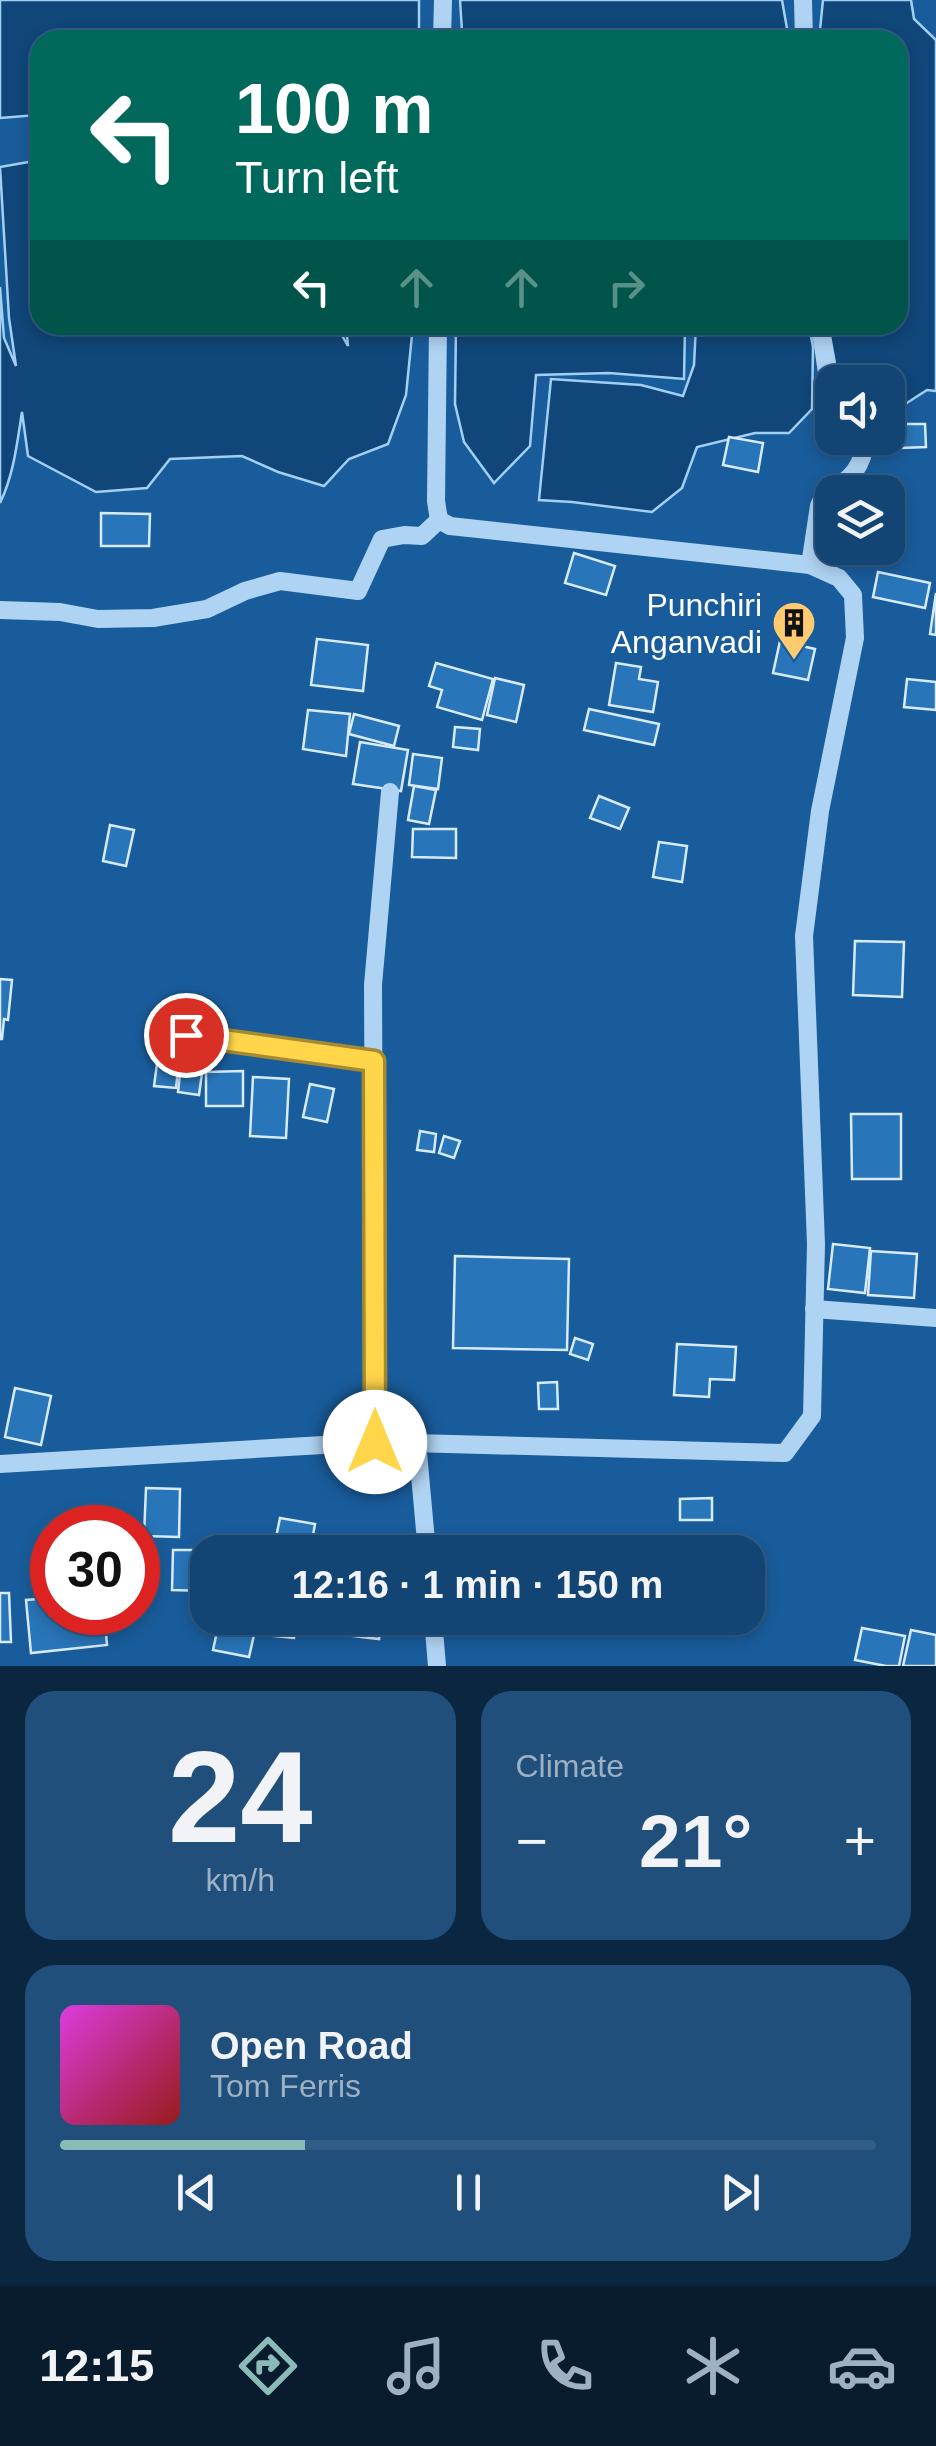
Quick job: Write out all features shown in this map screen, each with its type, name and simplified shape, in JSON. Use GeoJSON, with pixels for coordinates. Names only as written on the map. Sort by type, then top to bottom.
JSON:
{"type":"FeatureCollection","features":[{"type":"Feature","properties":{"kind":"street"},"geometry":{"type":"LineString","coordinates":[[442,0],[442,30]]}},
{"type":"Feature","properties":{"kind":"street"},"geometry":{"type":"LineString","coordinates":[[802,0],[804,30]]}},
{"type":"Feature","properties":{"kind":"street"},"geometry":{"type":"LineString","coordinates":[[0,1464],[375,1442],[785,1454],[812,1416],[816,1244],[804,936],[820,811],[855,638],[852,595],[839,578],[810,565],[450,526],[440,520],[436,501],[438,335]]}},
{"type":"Feature","properties":{"kind":"street"},"geometry":{"type":"LineString","coordinates":[[821,335],[826,365]]}},
{"type":"Feature","properties":{"kind":"street"},"geometry":{"type":"LineString","coordinates":[[810,565],[819,506],[826,492],[845,484],[863,455]]}},
{"type":"Feature","properties":{"kind":"street"},"geometry":{"type":"LineString","coordinates":[[0,610],[60,612],[98,619],[153,618],[207,609],[245,591],[280,581],[358,591],[382,539],[422,536],[440,520]]}},
{"type":"Feature","properties":{"kind":"street"},"geometry":{"type":"LineString","coordinates":[[375,1442],[374,949],[390,792]]}},
{"type":"Feature","properties":{"kind":"street"},"geometry":{"type":"LineString","coordinates":[[186,1035],[374,1061]]}},
{"type":"Feature","properties":{"kind":"street"},"geometry":{"type":"LineString","coordinates":[[814,1309],[936,1318]]}},
{"type":"Feature","properties":{"kind":"street"},"geometry":{"type":"LineString","coordinates":[[417,1442],[425,1535]]}},
{"type":"Feature","properties":{"kind":"street"},"geometry":{"type":"LineString","coordinates":[[434,1635],[437,1666]]}},
{"type":"Feature","properties":{"kind":"water"},"geometry":{"type":"Polygon","coordinates":[[[0,0],[419,0],[419,30],[30,30],[30,116],[0,118],[0,0]]]}},
{"type":"Feature","properties":{"kind":"water"},"geometry":{"type":"Polygon","coordinates":[[[460,0],[782,0],[787,30],[462,30],[460,0]]]}},
{"type":"Feature","properties":{"kind":"water"},"geometry":{"type":"Polygon","coordinates":[[[823,0],[911,0],[914,19],[936,40],[936,391],[927,390],[905,404],[905,365],[835,365],[830,335],[908,335],[908,30],[820,30],[823,0]]]}},
{"type":"Feature","properties":{"kind":"water"},"geometry":{"type":"Polygon","coordinates":[[[30,162],[30,335],[342,335],[348,346],[347,335],[412,335],[406,395],[388,444],[349,459],[324,486],[242,456],[170,459],[147,488],[96,492],[28,456],[22,412],[12,470],[0,503],[0,287],[4,338],[16,366],[9,318],[0,167],[30,162]]]}},
{"type":"Feature","properties":{"kind":"water"},"geometry":{"type":"Polygon","coordinates":[[[456,335],[685,335],[684,379],[609,373],[536,375],[530,446],[494,483],[464,442],[455,404],[456,335]]]}},
{"type":"Feature","properties":{"kind":"water"},"geometry":{"type":"Polygon","coordinates":[[[696,335],[811,335],[812,409],[789,433],[755,433],[697,447],[682,488],[652,512],[539,500],[551,379],[641,385],[683,396],[694,365],[696,335]]]}},
{"type":"Feature","properties":{"kind":"building"},"geometry":{"type":"Polygon","coordinates":[[[905,424],[925,424],[926,447],[905,448],[905,424]]]}},
{"type":"Feature","properties":{"kind":"building"},"geometry":{"type":"Polygon","coordinates":[[[729,437],[763,443],[758,472],[723,465],[729,437]]]}},
{"type":"Feature","properties":{"kind":"building"},"geometry":{"type":"Polygon","coordinates":[[[101,513],[150,514],[149,546],[101,546],[101,513]]]}},
{"type":"Feature","properties":{"kind":"building"},"geometry":{"type":"Polygon","coordinates":[[[574,553],[615,566],[606,595],[565,583],[574,553]]]}},
{"type":"Feature","properties":{"kind":"building"},"geometry":{"type":"Polygon","coordinates":[[[878,572],[930,583],[925,608],[873,597],[878,572]]]}},
{"type":"Feature","properties":{"kind":"building"},"geometry":{"type":"Polygon","coordinates":[[[936,593],[936,635],[930,634],[936,593]]]}},
{"type":"Feature","properties":{"kind":"building"},"geometry":{"type":"Polygon","coordinates":[[[317,639],[368,645],[363,691],[311,685],[317,639]]]}},
{"type":"Feature","properties":{"kind":"building","name":"Punchiri Anganvadi"},"geometry":{"type":"Polygon","coordinates":[[[780,641],[815,649],[808,680],[773,673],[780,641]]]}},
{"type":"Feature","properties":{"kind":"building"},"geometry":{"type":"Polygon","coordinates":[[[436,663],[493,679],[482,720],[437,707],[442,690],[429,686],[436,663]]]}},
{"type":"Feature","properties":{"kind":"building"},"geometry":{"type":"Polygon","coordinates":[[[616,663],[641,667],[639,679],[658,682],[653,712],[609,705],[616,663]]]}},
{"type":"Feature","properties":{"kind":"building"},"geometry":{"type":"Polygon","coordinates":[[[495,678],[524,685],[516,722],[487,715],[495,678]]]}},
{"type":"Feature","properties":{"kind":"building"},"geometry":{"type":"Polygon","coordinates":[[[907,679],[936,682],[936,710],[904,707],[907,679]]]}},
{"type":"Feature","properties":{"kind":"building"},"geometry":{"type":"Polygon","coordinates":[[[589,709],[659,724],[654,745],[584,730],[589,709]]]}},
{"type":"Feature","properties":{"kind":"building"},"geometry":{"type":"Polygon","coordinates":[[[308,710],[350,714],[346,756],[303,749],[308,710]]]}},
{"type":"Feature","properties":{"kind":"building"},"geometry":{"type":"Polygon","coordinates":[[[354,714],[399,726],[394,746],[349,734],[354,714]]]}},
{"type":"Feature","properties":{"kind":"building"},"geometry":{"type":"Polygon","coordinates":[[[455,727],[480,729],[478,750],[453,747],[455,727]]]}},
{"type":"Feature","properties":{"kind":"building"},"geometry":{"type":"Polygon","coordinates":[[[360,742],[408,750],[401,791],[353,784],[360,742]]]}},
{"type":"Feature","properties":{"kind":"building"},"geometry":{"type":"Polygon","coordinates":[[[413,754],[442,758],[438,789],[409,785],[413,754]]]}},
{"type":"Feature","properties":{"kind":"building"},"geometry":{"type":"Polygon","coordinates":[[[414,786],[436,790],[429,824],[408,820],[414,786]]]}},
{"type":"Feature","properties":{"kind":"building"},"geometry":{"type":"Polygon","coordinates":[[[599,796],[629,808],[620,829],[590,818],[599,796]]]}},
{"type":"Feature","properties":{"kind":"building"},"geometry":{"type":"Polygon","coordinates":[[[110,825],[134,830],[126,866],[103,861],[110,825]]]}},
{"type":"Feature","properties":{"kind":"building"},"geometry":{"type":"Polygon","coordinates":[[[413,829],[456,829],[456,858],[412,857],[413,829]]]}},
{"type":"Feature","properties":{"kind":"building"},"geometry":{"type":"Polygon","coordinates":[[[659,842],[687,846],[682,882],[653,877],[659,842]]]}},
{"type":"Feature","properties":{"kind":"building"},"geometry":{"type":"Polygon","coordinates":[[[855,941],[904,942],[902,997],[853,995],[855,941]]]}},
{"type":"Feature","properties":{"kind":"building"},"geometry":{"type":"Polygon","coordinates":[[[0,979],[12,980],[2,1039],[0,1039],[0,979]]]}},
{"type":"Feature","properties":{"kind":"building"},"geometry":{"type":"Polygon","coordinates":[[[159,1049],[180,1052],[176,1088],[154,1086],[159,1049]]]}},
{"type":"Feature","properties":{"kind":"building"},"geometry":{"type":"Polygon","coordinates":[[[182,1056],[204,1059],[199,1095],[178,1092],[182,1056]]]}},
{"type":"Feature","properties":{"kind":"building"},"geometry":{"type":"Polygon","coordinates":[[[243,1071],[243,1106],[206,1106],[206,1072],[243,1071]]]}},
{"type":"Feature","properties":{"kind":"building"},"geometry":{"type":"Polygon","coordinates":[[[253,1077],[289,1079],[286,1138],[250,1136],[253,1077]]]}},
{"type":"Feature","properties":{"kind":"building"},"geometry":{"type":"Polygon","coordinates":[[[310,1084],[334,1089],[327,1122],[303,1117],[310,1084]]]}},
{"type":"Feature","properties":{"kind":"building"},"geometry":{"type":"Polygon","coordinates":[[[851,1114],[901,1114],[901,1179],[852,1179],[851,1114]]]}},
{"type":"Feature","properties":{"kind":"building"},"geometry":{"type":"Polygon","coordinates":[[[420,1131],[436,1134],[434,1152],[417,1150],[420,1131]]]}},
{"type":"Feature","properties":{"kind":"building"},"geometry":{"type":"Polygon","coordinates":[[[444,1136],[460,1141],[454,1158],[439,1153],[444,1136]]]}},
{"type":"Feature","properties":{"kind":"building"},"geometry":{"type":"Polygon","coordinates":[[[833,1244],[870,1248],[865,1293],[828,1289],[833,1244]]]}},
{"type":"Feature","properties":{"kind":"building"},"geometry":{"type":"Polygon","coordinates":[[[871,1251],[917,1254],[914,1298],[868,1295],[871,1251]]]}},
{"type":"Feature","properties":{"kind":"building"},"geometry":{"type":"Polygon","coordinates":[[[455,1256],[569,1259],[567,1350],[453,1348],[455,1256]]]}},
{"type":"Feature","properties":{"kind":"building"},"geometry":{"type":"Polygon","coordinates":[[[575,1338],[593,1344],[588,1360],[570,1354],[575,1338]]]}},
{"type":"Feature","properties":{"kind":"building"},"geometry":{"type":"Polygon","coordinates":[[[677,1344],[736,1347],[734,1380],[710,1379],[709,1397],[674,1395],[677,1344]]]}},
{"type":"Feature","properties":{"kind":"building"},"geometry":{"type":"Polygon","coordinates":[[[557,1382],[558,1409],[539,1409],[538,1383],[557,1382]]]}},
{"type":"Feature","properties":{"kind":"building"},"geometry":{"type":"Polygon","coordinates":[[[15,1388],[51,1396],[41,1445],[5,1437],[15,1388]]]}},
{"type":"Feature","properties":{"kind":"building"},"geometry":{"type":"Polygon","coordinates":[[[146,1488],[180,1489],[179,1537],[160,1536],[160,1505],[145,1505],[146,1488]]]}},
{"type":"Feature","properties":{"kind":"building"},"geometry":{"type":"Polygon","coordinates":[[[712,1498],[712,1520],[680,1520],[680,1499],[712,1498]]]}},
{"type":"Feature","properties":{"kind":"building"},"geometry":{"type":"Polygon","coordinates":[[[280,1518],[315,1524],[313,1535],[276,1535],[280,1518]]]}},
{"type":"Feature","properties":{"kind":"building"},"geometry":{"type":"Polygon","coordinates":[[[173,1550],[190,1550],[190,1591],[172,1590],[173,1550]]]}},
{"type":"Feature","properties":{"kind":"building"},"geometry":{"type":"Polygon","coordinates":[[[0,1593],[9,1593],[11,1642],[0,1642],[0,1593]]]}},
{"type":"Feature","properties":{"kind":"building"},"geometry":{"type":"Polygon","coordinates":[[[26,1600],[30,1600],[30,1635],[106,1635],[107,1645],[31,1653],[26,1600]]]}},
{"type":"Feature","properties":{"kind":"building"},"geometry":{"type":"Polygon","coordinates":[[[862,1628],[905,1636],[899,1666],[855,1660],[862,1628]]]}},
{"type":"Feature","properties":{"kind":"building"},"geometry":{"type":"Polygon","coordinates":[[[911,1630],[936,1635],[936,1666],[903,1666],[911,1630]]]}},
{"type":"Feature","properties":{"kind":"building"},"geometry":{"type":"Polygon","coordinates":[[[216,1635],[254,1635],[249,1657],[213,1650],[216,1635]]]}},
{"type":"Feature","properties":{"kind":"building"},"geometry":{"type":"Polygon","coordinates":[[[345,1635],[380,1635],[379,1639],[345,1635]]]}},
{"type":"Feature","properties":{"kind":"place","name":"Punchiri Anganvadi"},"geometry":{"type":"Point","coordinates":[794,661]}},
{"type":"Feature","properties":{"kind":"route"},"geometry":{"type":"LineString","coordinates":[[186,1035],[374,1061],[375,1442]]}}]}
